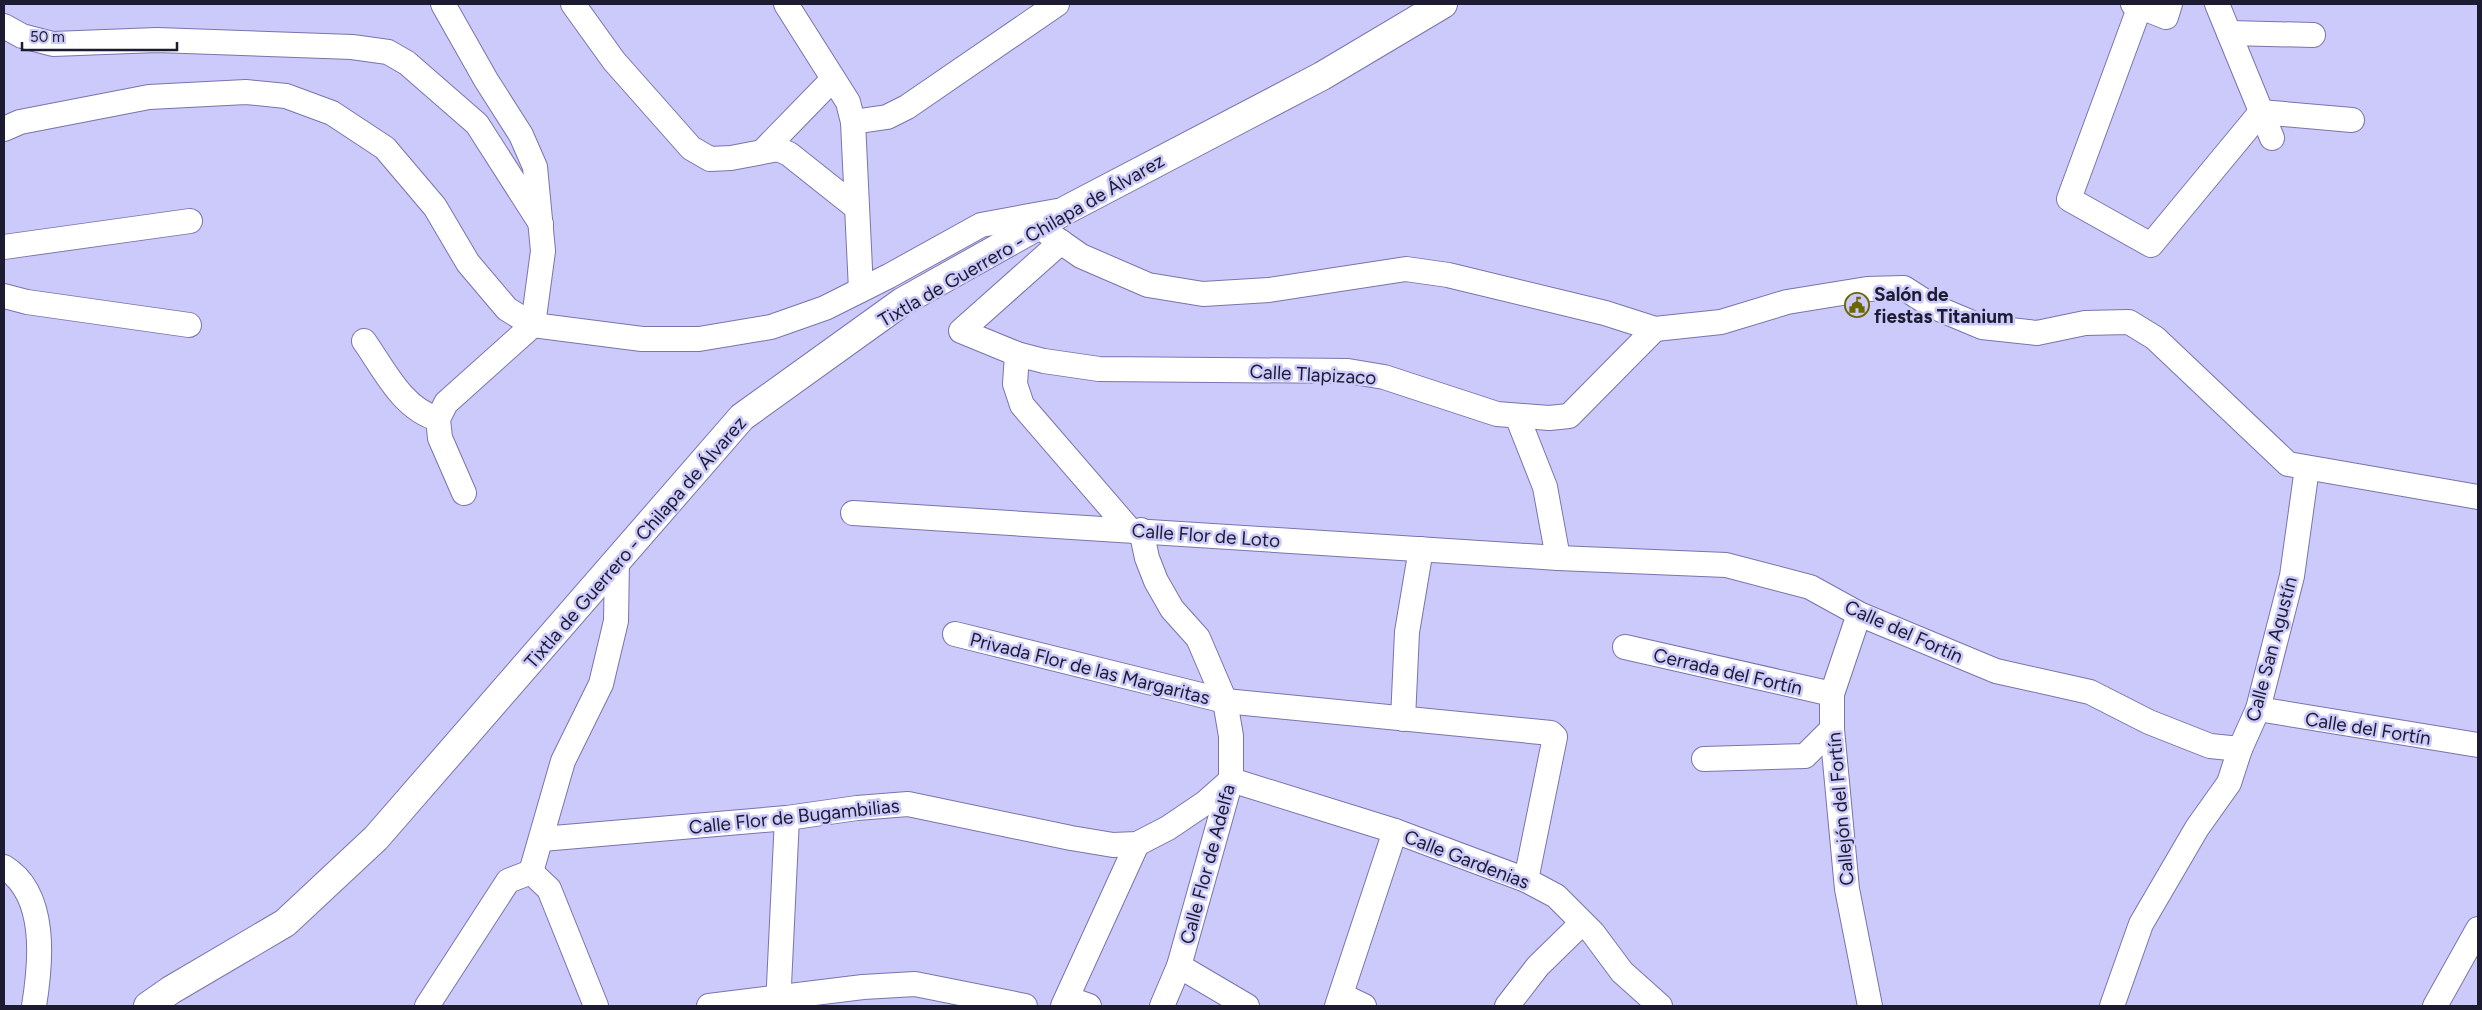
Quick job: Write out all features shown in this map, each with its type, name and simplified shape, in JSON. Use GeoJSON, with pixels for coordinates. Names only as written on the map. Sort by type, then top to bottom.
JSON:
{"type":"FeatureCollection","features":[{"type":"Feature","properties":{"kind":"main road","name":"Tixtla de Guerrero - Chilapa de Álvarez"},"geometry":{"type":"LineString","coordinates":[[148,1006],[171,990],[285,923],[376,838],[742,417],[902,302],[1068,209],[1322,76],[1443,4]]}},
{"type":"Feature","properties":{"kind":"street"},"geometry":{"type":"LineString","coordinates":[[443,4],[486,80],[521,135],[535,167],[543,251],[533,325],[446,403],[438,419],[440,438],[464,493]]}},
{"type":"Feature","properties":{"kind":"street"},"geometry":{"type":"LineString","coordinates":[[573,4],[614,61],[692,148],[710,159],[731,158],[778,149],[789,154],[857,208]]}},
{"type":"Feature","properties":{"kind":"street"},"geometry":{"type":"LineString","coordinates":[[786,4],[848,102],[853,122],[861,290]]}},
{"type":"Feature","properties":{"kind":"street"},"geometry":{"type":"LineString","coordinates":[[853,122],[887,117],[906,107],[1057,4]]}},
{"type":"Feature","properties":{"kind":"street"},"geometry":{"type":"LineString","coordinates":[[2217,4],[2272,138]]}},
{"type":"Feature","properties":{"kind":"street"},"geometry":{"type":"LineString","coordinates":[[2168,10],[2137,5],[2069,199],[2151,245],[2261,112]]}},
{"type":"Feature","properties":{"kind":"street"},"geometry":{"type":"LineString","coordinates":[[4,26],[22,36],[53,44],[157,40],[352,47],[388,52],[407,63],[477,124],[541,224]]}},
{"type":"Feature","properties":{"kind":"street"},"geometry":{"type":"LineString","coordinates":[[2229,33],[2313,35]]}},
{"type":"Feature","properties":{"kind":"street"},"geometry":{"type":"LineString","coordinates":[[763,151],[833,79]]}},
{"type":"Feature","properties":{"kind":"street"},"geometry":{"type":"LineString","coordinates":[[4,128],[20,122],[149,97],[246,92],[286,96],[332,113],[385,148],[435,206],[474,271],[507,309],[533,325],[642,339],[699,339],[771,327],[824,308],[889,276],[981,225],[1068,209]]}},
{"type":"Feature","properties":{"kind":"street"},"geometry":{"type":"LineString","coordinates":[[2261,112],[2352,120]]}},
{"type":"Feature","properties":{"kind":"street"},"geometry":{"type":"LineString","coordinates":[[4,247],[190,221]]}},
{"type":"Feature","properties":{"kind":"street"},"geometry":{"type":"LineString","coordinates":[[1038,226],[1082,256],[1148,285],[1203,294],[1269,290],[1406,269],[1448,274],[1605,313],[1655,329],[1722,322],[1787,302],[1805,299],[1867,289],[1904,288],[1932,306],[1982,328],[2037,333],[2085,323],[2129,322],[2155,338],[2288,464],[2478,497]]}},
{"type":"Feature","properties":{"kind":"street","name":"Calle Tlapizaco"},"geometry":{"type":"LineString","coordinates":[[1061,242],[961,331],[1017,354],[1044,362],[1099,369],[1348,371],[1384,376],[1496,414],[1549,418],[1569,416],[1655,329]]}},
{"type":"Feature","properties":{"kind":"street"},"geometry":{"type":"LineString","coordinates":[[889,276],[902,302]]}},
{"type":"Feature","properties":{"kind":"street"},"geometry":{"type":"LineString","coordinates":[[4,296],[27,302],[189,325]]}},
{"type":"Feature","properties":{"kind":"street"},"geometry":{"type":"LineString","coordinates":[[364,341],[408,404],[424,415],[438,419]]}},
{"type":"Feature","properties":{"kind":"street","name":"Calle Flor de Adelfa"},"geometry":{"type":"LineString","coordinates":[[1017,354],[1015,384],[1022,405],[1135,530],[1156,581],[1172,609],[1198,638],[1225,701],[1231,736],[1231,780],[1179,966],[1162,1006]]}},
{"type":"Feature","properties":{"kind":"street"},"geometry":{"type":"LineString","coordinates":[[1517,416],[1545,488],[1558,558]]}},
{"type":"Feature","properties":{"kind":"street","name":"Calle San Agustín"},"geometry":{"type":"LineString","coordinates":[[2112,1006],[2140,924],[2197,828],[2230,783],[2240,749],[2258,709],[2292,576],[2307,468]]}},
{"type":"Feature","properties":{"kind":"street","name":"Calle Flor de Loto"},"geometry":{"type":"LineString","coordinates":[[853,512],[1558,558]]}},
{"type":"Feature","properties":{"kind":"street"},"geometry":{"type":"LineString","coordinates":[[1421,549],[1407,632],[1403,719],[1551,733],[1555,737],[1526,880]]}},
{"type":"Feature","properties":{"kind":"street","name":"Calle del Fortín"},"geometry":{"type":"LineString","coordinates":[[1558,558],[1726,565],[1810,587],[1859,614],[1996,670],[2090,692],[2149,722],[2210,746],[2240,749]]}},
{"type":"Feature","properties":{"kind":"street"},"geometry":{"type":"LineString","coordinates":[[428,1006],[508,881],[531,872],[542,840],[563,761],[600,684],[616,621],[617,561]]}},
{"type":"Feature","properties":{"kind":"street","name":"Callejón del Fortín"},"geometry":{"type":"LineString","coordinates":[[1859,614],[1832,694],[1832,729],[1847,889],[1870,1006]]}},
{"type":"Feature","properties":{"kind":"street","name":"Privada Flor de las Margaritas"},"geometry":{"type":"LineString","coordinates":[[955,634],[1225,701],[1403,719]]}},
{"type":"Feature","properties":{"kind":"street","name":"Cerrada del Fortín"},"geometry":{"type":"LineString","coordinates":[[1625,647],[1832,694]]}},
{"type":"Feature","properties":{"kind":"street","name":"Calle del Fortín"},"geometry":{"type":"LineString","coordinates":[[2258,709],[2478,745]]}},
{"type":"Feature","properties":{"kind":"street"},"geometry":{"type":"LineString","coordinates":[[1704,760],[1806,756],[1832,729]]}},
{"type":"Feature","properties":{"kind":"street","name":"Calle Flor de Bugambilias"},"geometry":{"type":"LineString","coordinates":[[542,840],[787,818],[857,808],[908,804],[1071,838],[1113,845],[1137,844],[1168,828],[1205,803],[1231,780]]}},
{"type":"Feature","properties":{"kind":"street","name":"Calle Gardenias"},"geometry":{"type":"LineString","coordinates":[[1231,780],[1395,831],[1526,880],[1556,896],[1582,923],[1622,972],[1660,1006]]}},
{"type":"Feature","properties":{"kind":"street"},"geometry":{"type":"LineString","coordinates":[[778,1003],[787,818]]}},
{"type":"Feature","properties":{"kind":"street"},"geometry":{"type":"LineString","coordinates":[[1364,1006],[1339,1001],[1395,831]]}},
{"type":"Feature","properties":{"kind":"street"},"geometry":{"type":"LineString","coordinates":[[1073,1003],[1137,844]]}},
{"type":"Feature","properties":{"kind":"street"},"geometry":{"type":"LineString","coordinates":[[4,867],[13,873],[28,893],[38,926],[40,968],[34,1006]]}},
{"type":"Feature","properties":{"kind":"street"},"geometry":{"type":"LineString","coordinates":[[531,872],[549,889],[596,1006]]}},
{"type":"Feature","properties":{"kind":"street"},"geometry":{"type":"LineString","coordinates":[[1507,1006],[1538,966],[1582,923]]}},
{"type":"Feature","properties":{"kind":"street"},"geometry":{"type":"LineString","coordinates":[[2435,1006],[2478,930]]}},
{"type":"Feature","properties":{"kind":"street"},"geometry":{"type":"LineString","coordinates":[[1179,966],[1247,1006]]}},
{"type":"Feature","properties":{"kind":"street"},"geometry":{"type":"LineString","coordinates":[[709,1006],[778,1003],[863,988],[915,984],[1025,1006]]}},
{"type":"Feature","properties":{"kind":"place","name":"Salón de fiestas Titanium"},"geometry":{"type":"Point","coordinates":[1857,305]}}]}
